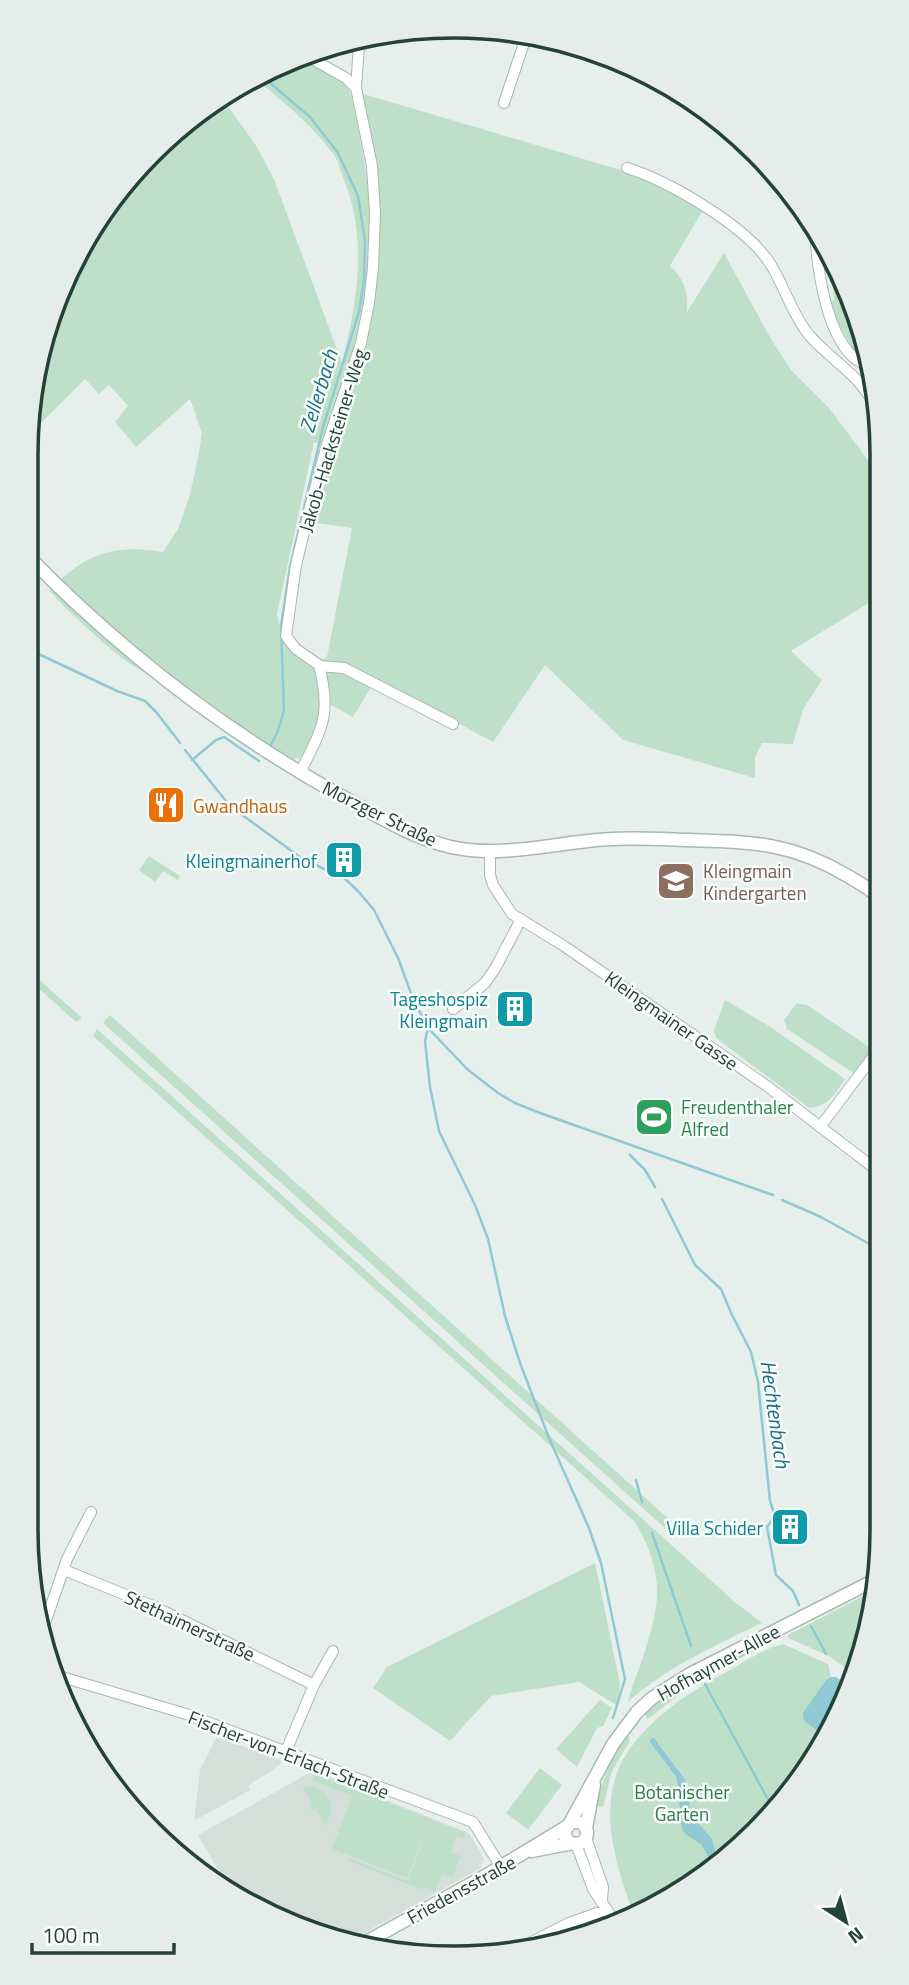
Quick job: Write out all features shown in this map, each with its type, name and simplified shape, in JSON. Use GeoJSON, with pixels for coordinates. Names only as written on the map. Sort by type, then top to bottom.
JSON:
{"type":"FeatureCollection","features":[{"type":"Feature","properties":{"kind":"street"},"geometry":{"type":"LineString","coordinates":[[504,103],[524,44]]}},
{"type":"Feature","properties":{"kind":"street"},"geometry":{"type":"LineString","coordinates":[[356,88],[359,50]]}},
{"type":"Feature","properties":{"kind":"street"},"geometry":{"type":"LineString","coordinates":[[318,62],[346,78],[356,88]]}},
{"type":"Feature","properties":{"kind":"street","name":"Jakob-Hacksteiner-Weg"},"geometry":{"type":"LineString","coordinates":[[319,666],[296,649],[286,636],[296,565],[311,503],[327,441],[361,343],[369,303],[375,213],[372,166],[356,88]]}},
{"type":"Feature","properties":{"kind":"street"},"geometry":{"type":"LineString","coordinates":[[627,168],[644,173],[724,217],[742,233],[771,264],[798,320],[811,337],[866,391]]}},
{"type":"Feature","properties":{"kind":"street"},"geometry":{"type":"LineString","coordinates":[[819,254],[828,309],[848,351],[860,362]]}},
{"type":"Feature","properties":{"kind":"street","name":"Morzger Straße"},"geometry":{"type":"LineString","coordinates":[[39,567],[74,603],[149,667],[240,734],[300,773],[417,836],[449,847],[490,852],[619,839],[757,843],[806,854],[870,887]]}},
{"type":"Feature","properties":{"kind":"street"},"geometry":{"type":"LineString","coordinates":[[300,773],[326,716],[319,666],[344,668],[453,724]]}},
{"type":"Feature","properties":{"kind":"street","name":"Kleingmainer Gasse"},"geometry":{"type":"LineString","coordinates":[[490,852],[493,885],[512,914],[564,946],[682,1027],[766,1086],[870,1165]]}},
{"type":"Feature","properties":{"kind":"street"},"geometry":{"type":"LineString","coordinates":[[453,1009],[485,983],[521,919]]}},
{"type":"Feature","properties":{"kind":"street"},"geometry":{"type":"LineString","coordinates":[[820,1127],[870,1061]]}},
{"type":"Feature","properties":{"kind":"street"},"geometry":{"type":"LineString","coordinates":[[47,1617],[67,1559],[91,1512]]}},
{"type":"Feature","properties":{"kind":"street","name":"Stethaimerstraße"},"geometry":{"type":"LineString","coordinates":[[64,1570],[153,1606],[314,1685]]}},
{"type":"Feature","properties":{"kind":"street","name":"Hofhaymer-Allee"},"geometry":{"type":"LineString","coordinates":[[569,1825],[619,1734],[637,1712],[661,1691],[867,1584]]}},
{"type":"Feature","properties":{"kind":"street"},"geometry":{"type":"LineString","coordinates":[[286,1751],[314,1685],[333,1651]]}},
{"type":"Feature","properties":{"kind":"street","name":"Fischer-von-Erlach-Straße"},"geometry":{"type":"LineString","coordinates":[[66,1678],[186,1714],[473,1822],[502,1867]]}},
{"type":"Feature","properties":{"kind":"street","name":"Hofhaymer-Allee"},"geometry":{"type":"LineString","coordinates":[[580,1838],[595,1778]]}},
{"type":"Feature","properties":{"kind":"street"},"geometry":{"type":"LineString","coordinates":[[580,1838],[566,1836],[569,1825],[581,1823],[580,1838],[593,1889],[611,1916]]}},
{"type":"Feature","properties":{"kind":"street","name":"Friedensstraße"},"geometry":{"type":"LineString","coordinates":[[372,1939],[502,1867],[569,1825]]}},
{"type":"Feature","properties":{"kind":"street","name":"Friedensstraße"},"geometry":{"type":"LineString","coordinates":[[526,1853],[580,1838]]}},
{"type":"Feature","properties":{"kind":"street"},"geometry":{"type":"LineString","coordinates":[[536,1939],[604,1905]]}},
{"type":"Feature","properties":{"kind":"shaded area"},"geometry":{"type":"Polygon","coordinates":[[[217,1737],[281,1760],[280,1765],[248,1786],[250,1790],[194,1821],[200,1770],[217,1737]]]}},
{"type":"Feature","properties":{"kind":"shaded area"},"geometry":{"type":"Polygon","coordinates":[[[313,1771],[469,1833],[484,1859],[481,1868],[360,1935],[295,1915],[246,1891],[221,1874],[198,1835],[313,1771]]]}},
{"type":"Feature","properties":{"kind":"green space"},"geometry":{"type":"Polygon","coordinates":[[[314,64],[346,82],[366,172],[371,251],[366,302],[352,357],[322,445],[314,442],[277,614],[283,641],[309,666],[327,657],[352,528],[309,522],[371,318],[379,254],[378,185],[360,93],[641,176],[703,210],[670,266],[684,287],[687,312],[724,253],[791,370],[829,408],[868,460],[870,602],[791,651],[822,680],[803,709],[793,744],[762,743],[755,757],[755,778],[623,740],[545,665],[493,742],[376,679],[353,717],[322,700],[318,722],[306,750],[302,757],[290,760],[126,642],[59,581],[83,563],[107,553],[134,549],[163,552],[178,529],[189,498],[202,433],[190,399],[136,447],[115,422],[128,406],[109,385],[99,394],[85,379],[39,425],[42,400],[46,373],[61,321],[70,295],[94,246],[124,201],[160,160],[201,124],[228,106],[257,147],[274,179],[342,363],[356,294],[356,225],[351,202],[334,155],[288,106],[263,85],[314,64]]]}},
{"type":"Feature","properties":{"kind":"green space"},"geometry":{"type":"Polygon","coordinates":[[[833,282],[848,321],[856,355],[838,326],[831,301],[834,300],[833,282]]]}},
{"type":"Feature","properties":{"kind":"green space"},"geometry":{"type":"Polygon","coordinates":[[[53,589],[86,621],[151,675],[128,662],[98,638],[49,590],[53,589]]]}},
{"type":"Feature","properties":{"kind":"green space"},"geometry":{"type":"Polygon","coordinates":[[[149,856],[180,876],[178,880],[163,871],[155,882],[139,870],[149,856]]]}},
{"type":"Feature","properties":{"kind":"green space"},"geometry":{"type":"Polygon","coordinates":[[[39,980],[82,1018],[76,1022],[39,989],[39,980]]]}},
{"type":"Feature","properties":{"kind":"green space"},"geometry":{"type":"Polygon","coordinates":[[[725,1000],[769,1026],[845,1079],[834,1095],[820,1106],[808,1107],[716,1038],[714,1030],[725,1000]]]}},
{"type":"Feature","properties":{"kind":"green space"},"geometry":{"type":"Polygon","coordinates":[[[797,1003],[807,1005],[869,1047],[870,1056],[856,1075],[787,1029],[784,1020],[797,1003]]]}},
{"type":"Feature","properties":{"kind":"green space"},"geometry":{"type":"Polygon","coordinates":[[[110,1015],[672,1522],[666,1529],[103,1023],[110,1015]]]}},
{"type":"Feature","properties":{"kind":"green space"},"geometry":{"type":"Polygon","coordinates":[[[97,1029],[736,1603],[762,1623],[675,1668],[628,1702],[652,1627],[657,1594],[652,1560],[635,1522],[93,1036],[97,1029]]]}},
{"type":"Feature","properties":{"kind":"green space"},"geometry":{"type":"Polygon","coordinates":[[[595,1563],[620,1684],[618,1706],[579,1682],[491,1696],[450,1741],[373,1688],[387,1667],[595,1563]]]}},
{"type":"Feature","properties":{"kind":"green space"},"geometry":{"type":"Polygon","coordinates":[[[866,1595],[846,1669],[829,1656],[788,1638],[788,1635],[866,1595]]]}},
{"type":"Feature","properties":{"kind":"green space"},"geometry":{"type":"Polygon","coordinates":[[[767,1640],[769,1643],[764,1646],[701,1678],[647,1719],[644,1713],[677,1687],[767,1640]]]}},
{"type":"Feature","properties":{"kind":"green space","name":"Botanischer Garten"},"geometry":{"type":"Polygon","coordinates":[[[783,1644],[828,1664],[831,1677],[826,1680],[804,1721],[818,1732],[785,1784],[749,1825],[708,1861],[631,1907],[613,1845],[610,1808],[612,1790],[624,1757],[647,1729],[675,1704],[706,1683],[783,1644]]]}},
{"type":"Feature","properties":{"kind":"green space"},"geometry":{"type":"Polygon","coordinates":[[[600,1700],[612,1708],[603,1726],[597,1728],[577,1767],[556,1749],[600,1700]]]}},
{"type":"Feature","properties":{"kind":"green space"},"geometry":{"type":"Polygon","coordinates":[[[628,1733],[630,1741],[612,1771],[603,1807],[596,1806],[612,1758],[628,1733]]]}},
{"type":"Feature","properties":{"kind":"green space"},"geometry":{"type":"Polygon","coordinates":[[[540,1768],[562,1785],[528,1830],[506,1813],[540,1768]]]}},
{"type":"Feature","properties":{"kind":"green space"},"geometry":{"type":"Polygon","coordinates":[[[314,1774],[466,1833],[464,1839],[456,1836],[450,1852],[461,1856],[452,1878],[442,1874],[435,1891],[424,1887],[423,1890],[347,1860],[348,1858],[408,1881],[428,1825],[407,1878],[332,1849],[352,1796],[312,1780],[314,1774]]]}},
{"type":"Feature","properties":{"kind":"green space"},"geometry":{"type":"Polygon","coordinates":[[[310,1786],[322,1791],[330,1801],[331,1813],[325,1825],[316,1809],[312,1810],[309,1805],[312,1803],[303,1787],[310,1786]]]}},
{"type":"Feature","properties":{"kind":"water"},"geometry":{"type":"Polygon","coordinates":[[[836,1677],[842,1681],[818,1732],[804,1721],[803,1713],[826,1680],[836,1677]]]}},
{"type":"Feature","properties":{"kind":"water"},"geometry":{"type":"Polygon","coordinates":[[[651,1738],[654,1738],[686,1781],[691,1815],[712,1839],[716,1854],[710,1859],[701,1844],[682,1830],[677,1778],[650,1742],[651,1738]]]}},
{"type":"Feature","properties":{"kind":"waterway","name":"Zellerbach"},"geometry":{"type":"LineString","coordinates":[[269,82],[310,117],[338,153],[358,196],[365,241],[364,280],[359,312],[323,427],[290,567],[281,626],[284,710],[271,745]]}},
{"type":"Feature","properties":{"kind":"waterway"},"geometry":{"type":"LineString","coordinates":[[39,654],[117,691],[145,701],[180,743]]}},
{"type":"Feature","properties":{"kind":"waterway","name":"Zellerbach"},"geometry":{"type":"LineString","coordinates":[[192,760],[216,740],[224,737],[259,761]]}},
{"type":"Feature","properties":{"kind":"waterway"},"geometry":{"type":"LineString","coordinates":[[185,750],[230,806],[304,860],[343,877],[359,892],[374,910],[398,958],[415,1004],[431,1031],[467,1069],[498,1093],[540,1113],[773,1195]]}},
{"type":"Feature","properties":{"kind":"waterway"},"geometry":{"type":"LineString","coordinates":[[428,1028],[425,1041],[430,1087],[439,1131],[475,1205],[488,1239],[505,1316],[520,1363],[601,1563],[625,1679],[613,1718]]}},
{"type":"Feature","properties":{"kind":"waterway","name":"Hechtenbach"},"geometry":{"type":"LineString","coordinates":[[630,1155],[645,1170],[655,1187]]}},
{"type":"Feature","properties":{"kind":"waterway","name":"Hechtenbach"},"geometry":{"type":"LineString","coordinates":[[662,1199],[695,1265],[721,1289],[751,1352],[758,1382],[770,1501],[775,1516],[767,1527],[776,1575],[793,1591],[799,1605]]}},
{"type":"Feature","properties":{"kind":"waterway"},"geometry":{"type":"LineString","coordinates":[[782,1200],[821,1217],[870,1244]]}},
{"type":"Feature","properties":{"kind":"waterway","name":"Hechtenbach"},"geometry":{"type":"LineString","coordinates":[[636,1480],[642,1502]]}},
{"type":"Feature","properties":{"kind":"waterway","name":"Hechtenbach"},"geometry":{"type":"LineString","coordinates":[[652,1533],[691,1646]]}},
{"type":"Feature","properties":{"kind":"waterway","name":"Hechtenbach"},"geometry":{"type":"LineString","coordinates":[[811,1626],[826,1654]]}},
{"type":"Feature","properties":{"kind":"waterway","name":"Hechtenbach"},"geometry":{"type":"LineString","coordinates":[[705,1684],[769,1802]]}},
{"type":"Feature","properties":{"kind":"place","name":"Gwandhaus"},"geometry":{"type":"Point","coordinates":[166,805]}},
{"type":"Feature","properties":{"kind":"place","name":"Kleingmainerhof"},"geometry":{"type":"Point","coordinates":[344,860]}},
{"type":"Feature","properties":{"kind":"place","name":"Kleingmain Kindergarten"},"geometry":{"type":"Point","coordinates":[676,881]}},
{"type":"Feature","properties":{"kind":"place","name":"Tageshospiz Kleingmain"},"geometry":{"type":"Point","coordinates":[515,1009]}},
{"type":"Feature","properties":{"kind":"place","name":"Freudenthaler Alfred"},"geometry":{"type":"Point","coordinates":[654,1117]}},
{"type":"Feature","properties":{"kind":"place","name":"Villa Schider"},"geometry":{"type":"Point","coordinates":[790,1527]}}]}
